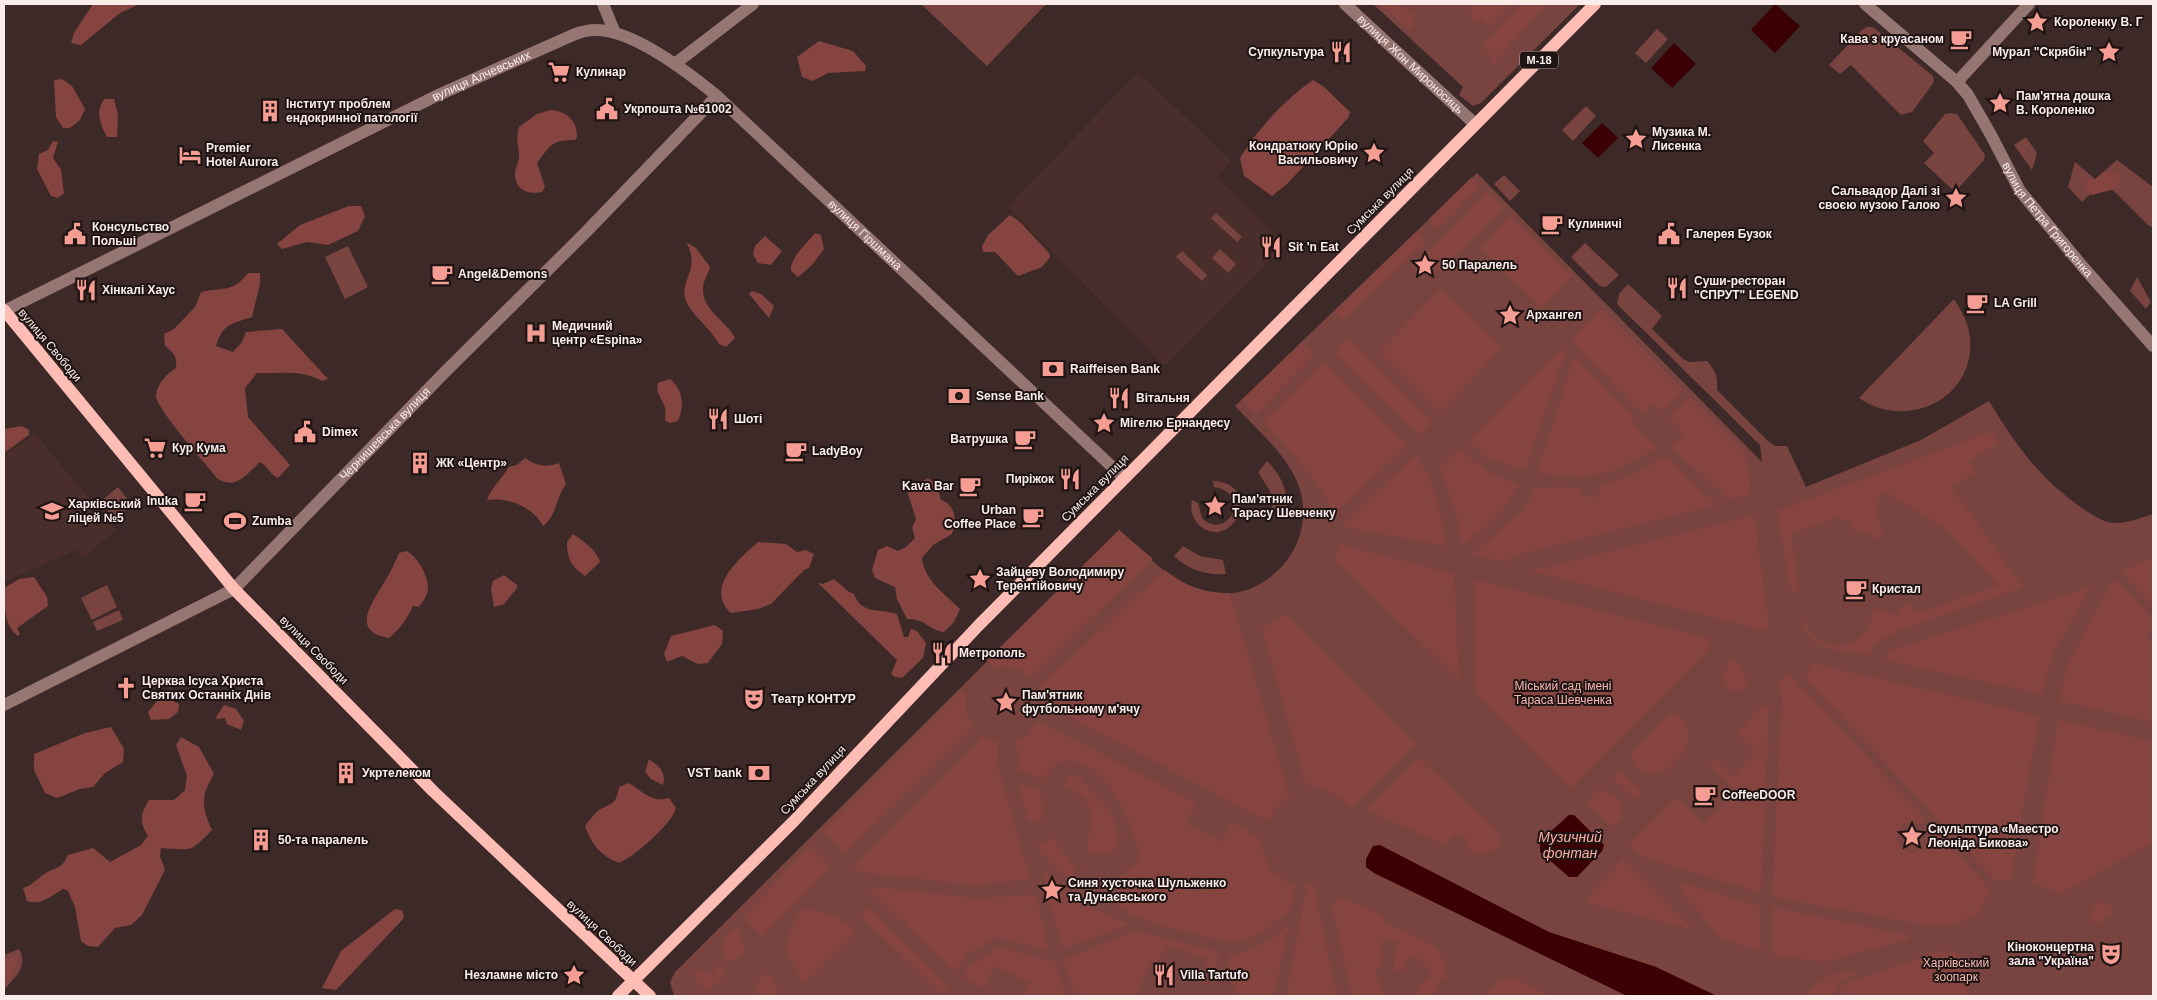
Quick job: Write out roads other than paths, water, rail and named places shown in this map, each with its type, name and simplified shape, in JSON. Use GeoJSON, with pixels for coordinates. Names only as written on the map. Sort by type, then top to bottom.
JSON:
{"type":"FeatureCollection","features":[{"type":"Feature","properties":{"kind":"main road","name":"Сумська вулиця"},"geometry":{"type":"LineString","coordinates":[[618,996],[794,821],[979,625],[1595,4]]}},
{"type":"Feature","properties":{"kind":"main road","name":"вулиця Свободи"},"geometry":{"type":"LineString","coordinates":[[4,311],[234,589],[426,783],[650,996]]}},
{"type":"Feature","properties":{"kind":"street"},"geometry":{"type":"LineString","coordinates":[[603,4],[615,33]]}},
{"type":"Feature","properties":{"kind":"street"},"geometry":{"type":"LineString","coordinates":[[676,63],[753,4]]}},
{"type":"Feature","properties":{"kind":"street","name":"вулиця Жон Мироносиць"},"geometry":{"type":"LineString","coordinates":[[1345,4],[1475,124]]}},
{"type":"Feature","properties":{"kind":"street","name":"вулиця Петра Григоренка"},"geometry":{"type":"LineString","coordinates":[[1865,4],[1957,82],[1968,95],[1991,134],[2020,191],[2083,267],[2153,346]]}},
{"type":"Feature","properties":{"kind":"street"},"geometry":{"type":"LineString","coordinates":[[1957,82],[2029,4]]}},
{"type":"Feature","properties":{"kind":"street","name":"вулиця Алчевських"},"geometry":{"type":"LineString","coordinates":[[4,311],[436,96],[573,35],[597,30],[615,33]]}},
{"type":"Feature","properties":{"kind":"street","name":"вулиця Гіршмана"},"geometry":{"type":"LineString","coordinates":[[615,33],[676,63],[717,96],[1124,478]]}},
{"type":"Feature","properties":{"kind":"street","name":"Чернишевська вулиця"},"geometry":{"type":"LineString","coordinates":[[4,705],[234,589],[437,380],[586,232],[717,96]]}},
{"type":"Feature","properties":{"kind":"water"},"geometry":{"type":"Polygon","coordinates":[[[1775,4],[1800,26],[1775,53],[1751,30],[1775,4]]]}},
{"type":"Feature","properties":{"kind":"water"},"geometry":{"type":"Polygon","coordinates":[[[1674,43],[1696,64],[1672,88],[1651,68],[1674,43]]]}},
{"type":"Feature","properties":{"kind":"water"},"geometry":{"type":"Polygon","coordinates":[[[1602,123],[1618,138],[1598,158],[1582,143],[1602,123]]]}},
{"type":"Feature","properties":{"kind":"water","name":"Музичний фонтан"},"geometry":{"type":"Polygon","coordinates":[[[1569,815],[1574,815],[1604,845],[1602,851],[1577,877],[1569,877],[1540,852],[1540,841],[1569,815]]]}},
{"type":"Feature","properties":{"kind":"water"},"geometry":{"type":"Polygon","coordinates":[[[1380,845],[1549,932],[1656,967],[1717,996],[1627,996],[1374,873],[1366,867],[1366,859],[1373,846],[1380,845]]]}},
{"type":"Feature","properties":{"kind":"place","name":"Короленку В. Г"},"geometry":{"type":"Point","coordinates":[2037,22]}},
{"type":"Feature","properties":{"kind":"place","name":"Кава з круасаном"},"geometry":{"type":"Point","coordinates":[1961,39]}},
{"type":"Feature","properties":{"kind":"place","name":"Супкультура"},"geometry":{"type":"Point","coordinates":[1341,52]}},
{"type":"Feature","properties":{"kind":"place","name":"Мурал \"Скрябiн\""},"geometry":{"type":"Point","coordinates":[2109,52]}},
{"type":"Feature","properties":{"kind":"place","name":"Кулинар"},"geometry":{"type":"Point","coordinates":[559,72]}},
{"type":"Feature","properties":{"kind":"place","name":"Пам'ятна дошка В. Короленко"},"geometry":{"type":"Point","coordinates":[2000,103]}},
{"type":"Feature","properties":{"kind":"place","name":"Укрпошта №61002"},"geometry":{"type":"Point","coordinates":[607,109]}},
{"type":"Feature","properties":{"kind":"place","name":"Інститут проблем ендокринної патології"},"geometry":{"type":"Point","coordinates":[270,111]}},
{"type":"Feature","properties":{"kind":"place","name":"Музика М. Лисенка"},"geometry":{"type":"Point","coordinates":[1636,139]}},
{"type":"Feature","properties":{"kind":"place","name":"Кондратюку Юрію Васильовичу"},"geometry":{"type":"Point","coordinates":[1374,153]}},
{"type":"Feature","properties":{"kind":"place","name":"Premier Hotel Aurora"},"geometry":{"type":"Point","coordinates":[190,155]}},
{"type":"Feature","properties":{"kind":"place","name":"Сальвадор Далі зі своєю музою Галою"},"geometry":{"type":"Point","coordinates":[1956,198]}},
{"type":"Feature","properties":{"kind":"place","name":"Кулиничі"},"geometry":{"type":"Point","coordinates":[1552,224]}},
{"type":"Feature","properties":{"kind":"place","name":"Консульство Польші"},"geometry":{"type":"Point","coordinates":[75,234]}},
{"type":"Feature","properties":{"kind":"place","name":"Галерея Бузок"},"geometry":{"type":"Point","coordinates":[1669,234]}},
{"type":"Feature","properties":{"kind":"place","name":"Sit 'n Eat"},"geometry":{"type":"Point","coordinates":[1271,247]}},
{"type":"Feature","properties":{"kind":"place","name":"50 Паралель"},"geometry":{"type":"Point","coordinates":[1425,265]}},
{"type":"Feature","properties":{"kind":"place","name":"Angel&Demons"},"geometry":{"type":"Point","coordinates":[442,274]}},
{"type":"Feature","properties":{"kind":"place","name":"Суши-ресторан \"СПРУТ\" LEGEND"},"geometry":{"type":"Point","coordinates":[1677,288]}},
{"type":"Feature","properties":{"kind":"place","name":"Хінкалі Хаус"},"geometry":{"type":"Point","coordinates":[86,290]}},
{"type":"Feature","properties":{"kind":"place","name":"LA Grill"},"geometry":{"type":"Point","coordinates":[1977,303]}},
{"type":"Feature","properties":{"kind":"place","name":"Архангел"},"geometry":{"type":"Point","coordinates":[1510,315]}},
{"type":"Feature","properties":{"kind":"place","name":"Медичний центр «Espina»"},"geometry":{"type":"Point","coordinates":[536,333]}},
{"type":"Feature","properties":{"kind":"place","name":"Raiffeisen Bank"},"geometry":{"type":"Point","coordinates":[1053,369]}},
{"type":"Feature","properties":{"kind":"place","name":"Sense Bank"},"geometry":{"type":"Point","coordinates":[959,396]}},
{"type":"Feature","properties":{"kind":"place","name":"Вітальня"},"geometry":{"type":"Point","coordinates":[1119,398]}},
{"type":"Feature","properties":{"kind":"place","name":"Шоті"},"geometry":{"type":"Point","coordinates":[718,419]}},
{"type":"Feature","properties":{"kind":"place","name":"Мігелю Ернандесу"},"geometry":{"type":"Point","coordinates":[1104,423]}},
{"type":"Feature","properties":{"kind":"place","name":"Dimex"},"geometry":{"type":"Point","coordinates":[305,432]}},
{"type":"Feature","properties":{"kind":"place","name":"Ватрушка"},"geometry":{"type":"Point","coordinates":[1025,439]}},
{"type":"Feature","properties":{"kind":"place","name":"Кур Кума"},"geometry":{"type":"Point","coordinates":[155,448]}},
{"type":"Feature","properties":{"kind":"place","name":"LadyBoy"},"geometry":{"type":"Point","coordinates":[796,451]}},
{"type":"Feature","properties":{"kind":"place","name":"ЖК «Центр»"},"geometry":{"type":"Point","coordinates":[420,463]}},
{"type":"Feature","properties":{"kind":"place","name":"Пиріжок"},"geometry":{"type":"Point","coordinates":[1070,479]}},
{"type":"Feature","properties":{"kind":"place","name":"Kava Bar"},"geometry":{"type":"Point","coordinates":[970,486]}},
{"type":"Feature","properties":{"kind":"place","name":"Inuka"},"geometry":{"type":"Point","coordinates":[195,501]}},
{"type":"Feature","properties":{"kind":"place","name":"Пам'ятник Тарасу Шевченку"},"geometry":{"type":"Point","coordinates":[1215,506]}},
{"type":"Feature","properties":{"kind":"place","name":"Харківський ліцей №5"},"geometry":{"type":"Point","coordinates":[52,511]}},
{"type":"Feature","properties":{"kind":"place","name":"Urban Coffee Place"},"geometry":{"type":"Point","coordinates":[1033,517]}},
{"type":"Feature","properties":{"kind":"place","name":"Zumba"},"geometry":{"type":"Point","coordinates":[235,521]}},
{"type":"Feature","properties":{"kind":"place","name":"Зайцеву Володимиру Терентійовичу"},"geometry":{"type":"Point","coordinates":[980,579]}},
{"type":"Feature","properties":{"kind":"place","name":"Кристал"},"geometry":{"type":"Point","coordinates":[1856,589]}},
{"type":"Feature","properties":{"kind":"place","name":"Метрополь"},"geometry":{"type":"Point","coordinates":[942,653]}},
{"type":"Feature","properties":{"kind":"place","name":"Церква Ісуса Христа Святих Останніх Днів"},"geometry":{"type":"Point","coordinates":[126,688]}},
{"type":"Feature","properties":{"kind":"place","name":"Театр КОНТУР"},"geometry":{"type":"Point","coordinates":[754,699]}},
{"type":"Feature","properties":{"kind":"place","name":"Пам'ятник футбольному м'ячу"},"geometry":{"type":"Point","coordinates":[1006,702]}},
{"type":"Feature","properties":{"kind":"place","name":"Укртелеком"},"geometry":{"type":"Point","coordinates":[346,773]}},
{"type":"Feature","properties":{"kind":"place","name":"VST bank"},"geometry":{"type":"Point","coordinates":[759,773]}},
{"type":"Feature","properties":{"kind":"place","name":"CoffeeDOOR"},"geometry":{"type":"Point","coordinates":[1705,795]}},
{"type":"Feature","properties":{"kind":"place","name":"Скульптура «Маестро Леоніда Бикова»"},"geometry":{"type":"Point","coordinates":[1912,836]}},
{"type":"Feature","properties":{"kind":"place","name":"50-та паралель"},"geometry":{"type":"Point","coordinates":[261,840]}},
{"type":"Feature","properties":{"kind":"place","name":"Синя хусточка Шульженко та Дунаєвського"},"geometry":{"type":"Point","coordinates":[1052,890]}},
{"type":"Feature","properties":{"kind":"place","name":"Кіноконцертна зала \"Україна\""},"geometry":{"type":"Point","coordinates":[2111,954]}},
{"type":"Feature","properties":{"kind":"place","name":"Незламне місто"},"geometry":{"type":"Point","coordinates":[574,975]}},
{"type":"Feature","properties":{"kind":"place","name":"Villa Tartufo"},"geometry":{"type":"Point","coordinates":[1164,975]}},
{"type":"Feature","properties":{"kind":"park label","name":"Міський сад імені Тараса Шевченка"},"geometry":{"type":"Point","coordinates":[1563,693]}},
{"type":"Feature","properties":{"kind":"park label","name":"Харківський зоопарк"},"geometry":{"type":"Point","coordinates":[1956,970]}}]}
